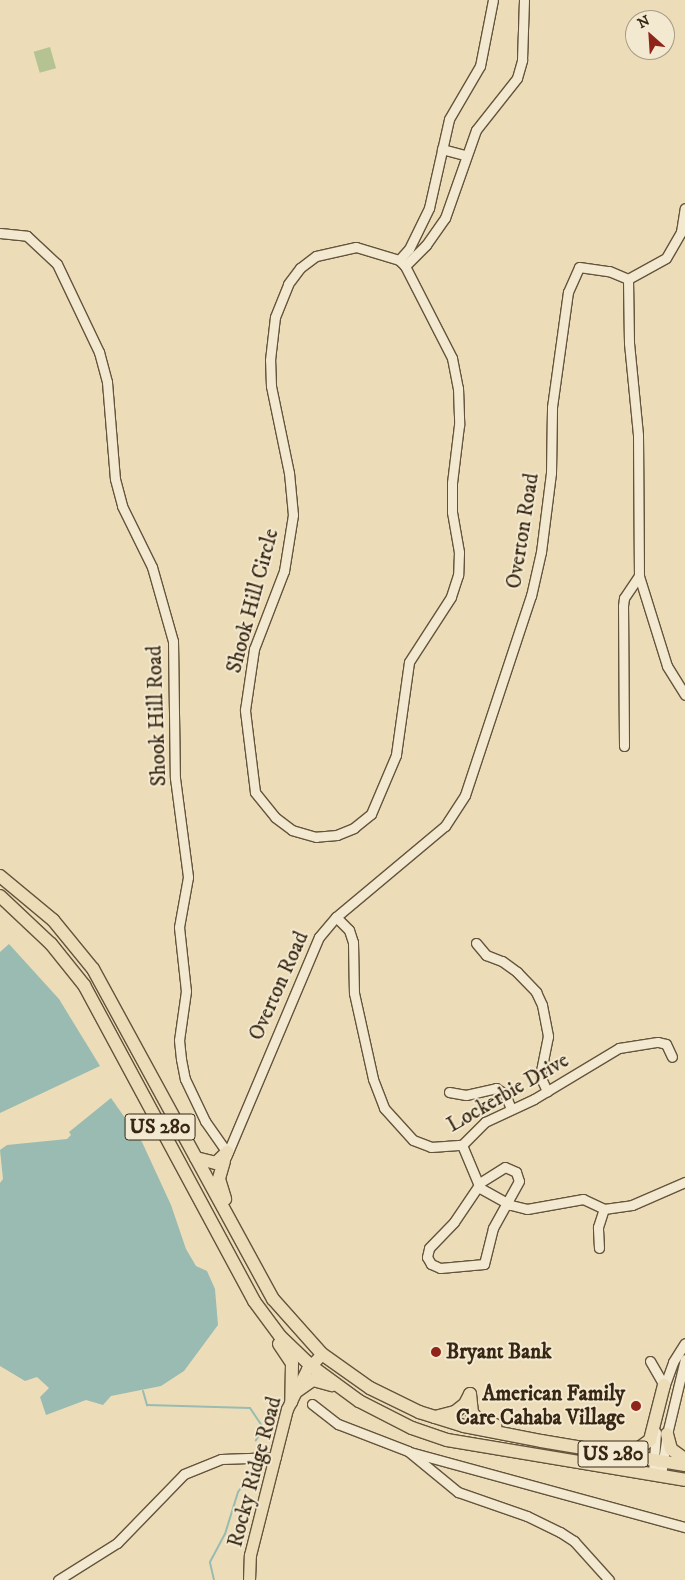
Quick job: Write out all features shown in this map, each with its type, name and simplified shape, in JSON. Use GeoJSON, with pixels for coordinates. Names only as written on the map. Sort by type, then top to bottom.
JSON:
{"type":"FeatureCollection","features":[{"type":"Feature","properties":{"kind":"highway","name":"US 280"},"geometry":{"type":"LineString","coordinates":[[0,876],[53,920],[93,969],[273,1299],[322,1354],[370,1388],[435,1417],[512,1436],[609,1454],[685,1465]]}},
{"type":"Feature","properties":{"kind":"highway","name":"US 280"},"geometry":{"type":"LineString","coordinates":[[0,896],[51,944],[84,985],[228,1256],[254,1301],[280,1336],[310,1365],[359,1401],[412,1428],[447,1440],[685,1480]]}},
{"type":"Feature","properties":{"kind":"highway"},"geometry":{"type":"LineString","coordinates":[[84,985],[124,1046],[195,1179],[208,1180]]}},
{"type":"Feature","properties":{"kind":"highway"},"geometry":{"type":"LineString","coordinates":[[183,1154],[194,1167],[196,1158],[216,1163],[226,1157]]}},
{"type":"Feature","properties":{"kind":"highway"},"geometry":{"type":"LineString","coordinates":[[226,1157],[219,1179],[221,1192],[256,1270]]}},
{"type":"Feature","properties":{"kind":"highway"},"geometry":{"type":"LineString","coordinates":[[228,1256],[230,1268],[252,1310],[290,1358],[293,1372],[294,1396]]}},
{"type":"Feature","properties":{"kind":"highway"},"geometry":{"type":"LineString","coordinates":[[294,1396],[313,1380],[341,1388]]}},
{"type":"Feature","properties":{"kind":"highway"},"geometry":{"type":"LineString","coordinates":[[609,1454],[639,1448],[650,1440],[664,1385]]}},
{"type":"Feature","properties":{"kind":"highway"},"geometry":{"type":"LineString","coordinates":[[435,1417],[455,1412],[465,1404],[470,1394],[472,1413],[480,1421],[500,1427],[512,1436]]}},
{"type":"Feature","properties":{"kind":"highway"},"geometry":{"type":"LineString","coordinates":[[667,1434],[671,1449],[685,1459]]}},
{"type":"Feature","properties":{"kind":"main road","name":"Rocky Ridge Road"},"geometry":{"type":"LineString","coordinates":[[249,1580],[250,1555],[294,1396],[310,1365],[322,1354]]}},
{"type":"Feature","properties":{"kind":"street"},"geometry":{"type":"LineString","coordinates":[[402,263],[429,208],[449,119],[480,66],[493,0]]}},
{"type":"Feature","properties":{"kind":"street"},"geometry":{"type":"LineString","coordinates":[[402,263],[426,245],[445,218],[456,194],[465,155],[476,130],[517,78],[522,60],[524,0]]}},
{"type":"Feature","properties":{"kind":"street"},"geometry":{"type":"LineString","coordinates":[[442,149],[465,155]]}},
{"type":"Feature","properties":{"kind":"street"},"geometry":{"type":"LineString","coordinates":[[685,208],[681,232],[666,258],[628,279],[629,343],[638,435],[639,576],[667,666],[685,695]]}},
{"type":"Feature","properties":{"kind":"street","name":"Shook Hill Road"},"geometry":{"type":"LineString","coordinates":[[0,233],[28,236],[57,264],[99,352],[107,382],[116,479],[122,506],[152,567],[173,641],[175,778],[188,877],[180,927],[186,991],[179,1040],[180,1060],[185,1079],[205,1121],[226,1157]]}},
{"type":"Feature","properties":{"kind":"street","name":"Shook Hill Circle"},"geometry":{"type":"LineString","coordinates":[[356,247],[402,263],[452,358],[458,388],[458,425],[452,483],[459,552],[458,575],[444,611],[409,662],[396,755],[371,814],[346,832],[316,836],[292,830],[281,822],[255,792],[244,726],[252,657],[286,562],[293,515],[289,473],[271,386],[270,360],[275,317],[288,284],[316,256],[356,247]]}},
{"type":"Feature","properties":{"kind":"street","name":"Overton Road"},"geometry":{"type":"LineString","coordinates":[[208,1180],[226,1157],[311,950],[336,917],[445,826],[465,795],[532,596],[541,552],[551,473],[552,406],[568,292],[579,267],[609,271],[628,279]]}},
{"type":"Feature","properties":{"kind":"street"},"geometry":{"type":"LineString","coordinates":[[624,746],[623,606],[624,598],[639,576]]}},
{"type":"Feature","properties":{"kind":"street","name":"Lockerbie Drive"},"geometry":{"type":"LineString","coordinates":[[336,917],[348,930],[353,942],[354,993],[372,1079],[384,1108],[413,1140],[431,1147],[462,1145],[485,1122],[546,1091],[619,1048],[658,1042],[666,1044],[672,1057]]}},
{"type":"Feature","properties":{"kind":"street"},"geometry":{"type":"LineString","coordinates":[[476,943],[486,954],[502,960],[517,972],[536,992],[542,1005],[548,1036],[540,1076],[546,1091]]}},
{"type":"Feature","properties":{"kind":"street"},"geometry":{"type":"LineString","coordinates":[[449,1092],[466,1095],[496,1088],[505,1094],[511,1109]]}},
{"type":"Feature","properties":{"kind":"street"},"geometry":{"type":"LineString","coordinates":[[462,1145],[480,1188],[507,1202],[527,1209],[583,1199],[604,1209],[632,1205],[685,1182]]}},
{"type":"Feature","properties":{"kind":"street"},"geometry":{"type":"LineString","coordinates":[[511,1169],[519,1181],[494,1228],[484,1264],[440,1268],[431,1264],[427,1257],[429,1248],[454,1222],[470,1196],[480,1188],[481,1182],[498,1170],[511,1169]]}},
{"type":"Feature","properties":{"kind":"street"},"geometry":{"type":"LineString","coordinates":[[599,1248],[598,1227],[604,1209]]}},
{"type":"Feature","properties":{"kind":"street"},"geometry":{"type":"LineString","coordinates":[[657,1474],[664,1385],[685,1343]]}},
{"type":"Feature","properties":{"kind":"street"},"geometry":{"type":"LineString","coordinates":[[658,1460],[667,1434],[685,1359]]}},
{"type":"Feature","properties":{"kind":"street"},"geometry":{"type":"LineString","coordinates":[[650,1361],[664,1385]]}},
{"type":"Feature","properties":{"kind":"street"},"geometry":{"type":"LineString","coordinates":[[312,1404],[338,1424],[408,1451],[685,1527]]}},
{"type":"Feature","properties":{"kind":"street"},"geometry":{"type":"LineString","coordinates":[[408,1451],[458,1492],[527,1516],[560,1532],[574,1541],[609,1580]]}},
{"type":"Feature","properties":{"kind":"street"},"geometry":{"type":"LineString","coordinates":[[58,1580],[117,1543],[184,1474],[221,1459],[276,1457]]}},
{"type":"Feature","properties":{"kind":"green space"},"geometry":{"type":"Polygon","coordinates":[[[50,47],[56,68],[40,73],[34,52],[50,47]]]}},
{"type":"Feature","properties":{"kind":"water"},"geometry":{"type":"Polygon","coordinates":[[[9,944],[59,999],[100,1066],[0,1113],[0,952],[9,944]]]}},
{"type":"Feature","properties":{"kind":"water"},"geometry":{"type":"Polygon","coordinates":[[[111,1098],[142,1142],[171,1205],[186,1249],[196,1266],[207,1271],[215,1289],[218,1325],[184,1371],[161,1386],[111,1396],[103,1405],[86,1400],[46,1415],[40,1397],[49,1388],[37,1377],[25,1381],[0,1366],[0,1183],[3,1179],[0,1150],[7,1145],[67,1139],[71,1135],[69,1132],[111,1098]]]}},
{"type":"Feature","properties":{"kind":"waterway"},"geometry":{"type":"LineString","coordinates":[[143,1391],[147,1405],[250,1408],[264,1429],[256,1440]]}},
{"type":"Feature","properties":{"kind":"waterway"},"geometry":{"type":"LineString","coordinates":[[214,1580],[210,1562],[225,1534],[238,1492],[254,1470]]}},
{"type":"Feature","properties":{"kind":"place","name":"Bryant Bank"},"geometry":{"type":"Point","coordinates":[436,1352]}},
{"type":"Feature","properties":{"kind":"place","name":"American Family Care Cahaba Village"},"geometry":{"type":"Point","coordinates":[636,1406]}}]}
